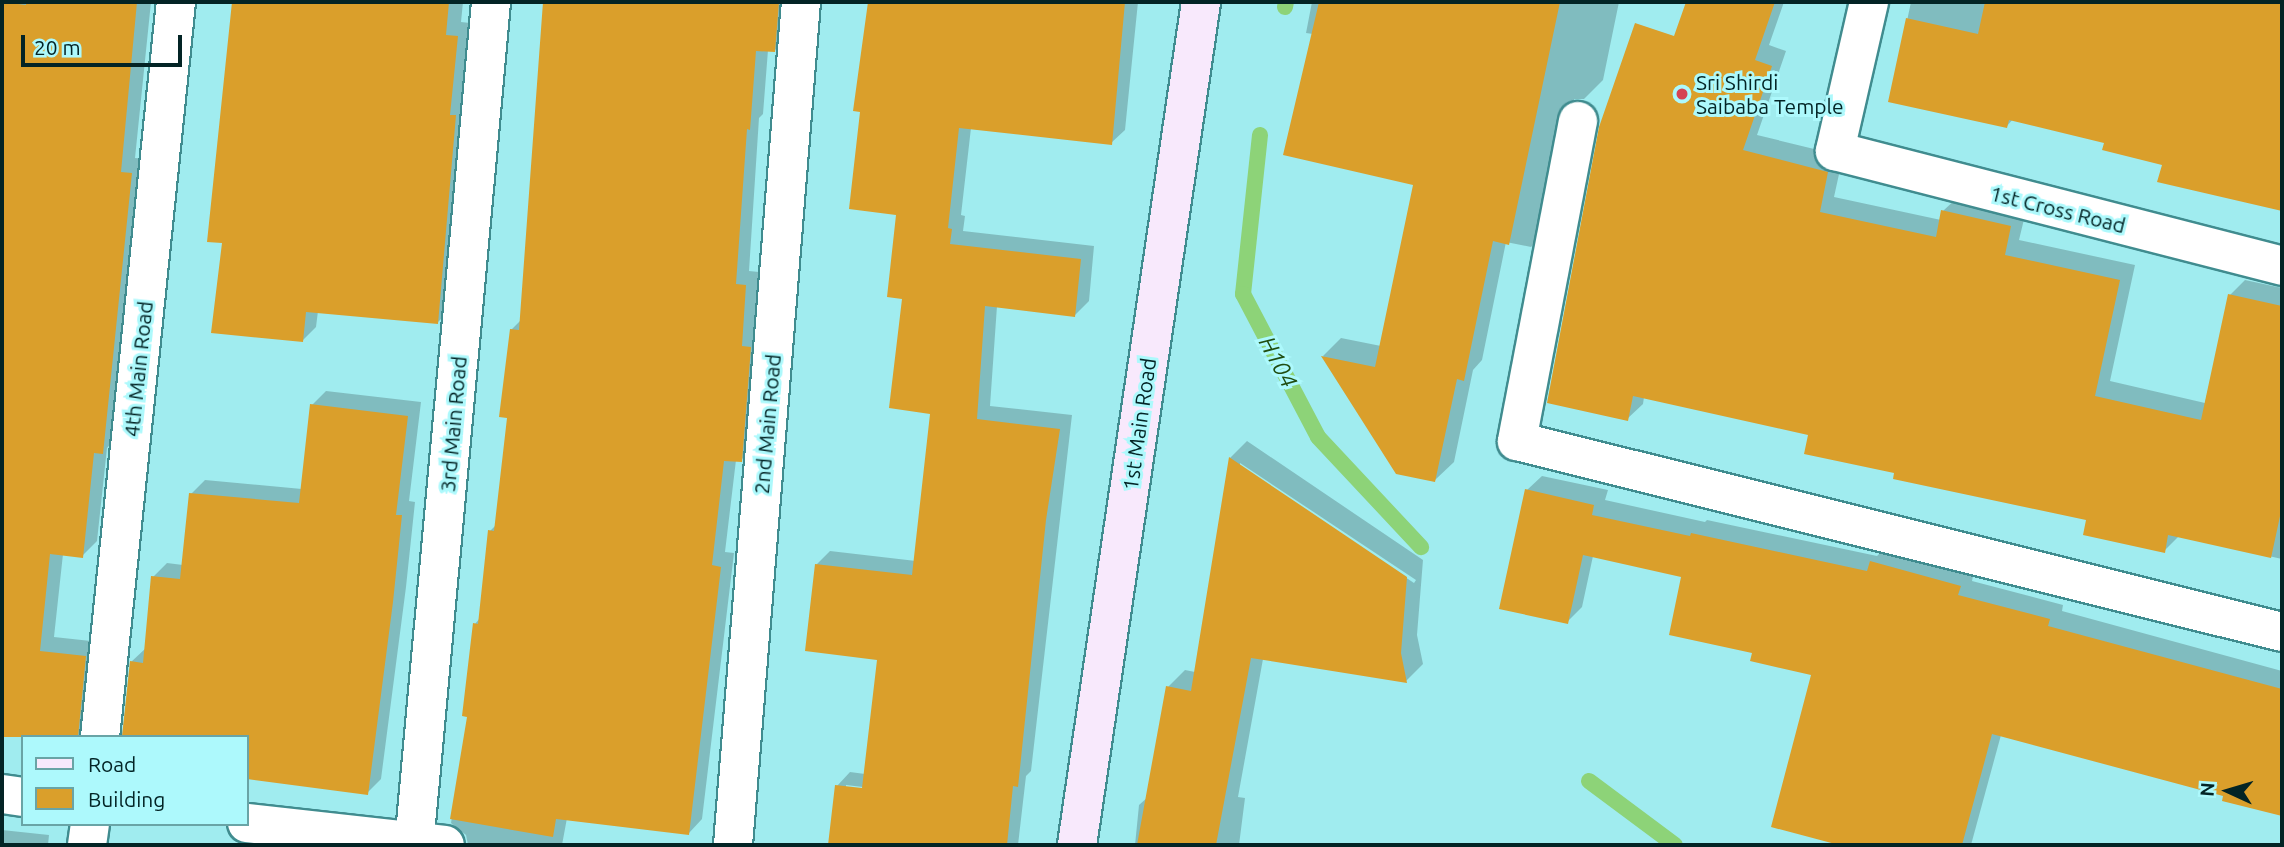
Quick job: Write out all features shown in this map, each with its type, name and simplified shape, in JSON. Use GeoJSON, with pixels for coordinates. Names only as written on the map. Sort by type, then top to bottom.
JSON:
{"type":"FeatureCollection","features":[{"type":"Feature","properties":{"kind":"street","name":"4th Main Road"},"geometry":{"type":"LineString","coordinates":[[100,735],[176,2]]}},
{"type":"Feature","properties":{"kind":"street","name":"3rd Main Road"},"geometry":{"type":"LineString","coordinates":[[424,844],[491,2]]}},
{"type":"Feature","properties":{"kind":"street","name":"2nd Main Road"},"geometry":{"type":"LineString","coordinates":[[733,845],[801,2]]}},
{"type":"Feature","properties":{"kind":"street","name":"1st Main Road"},"geometry":{"type":"LineString","coordinates":[[1077,845],[1201,2]]}},
{"type":"Feature","properties":{"kind":"street","name":"1st Cross Road"},"geometry":{"type":"LineString","coordinates":[[1870,2],[1835,151],[2282,266]]}},
{"type":"Feature","properties":{"kind":"street"},"geometry":{"type":"LineString","coordinates":[[1578,121],[1517,441],[2282,632]]}},
{"type":"Feature","properties":{"kind":"street"},"geometry":{"type":"LineString","coordinates":[[2,794],[21,797]]}},
{"type":"Feature","properties":{"kind":"street"},"geometry":{"type":"LineString","coordinates":[[248,823],[424,844]]}},
{"type":"Feature","properties":{"kind":"street"},"geometry":{"type":"LineString","coordinates":[[87,845],[90,826]]}},
{"type":"Feature","properties":{"kind":"building"},"geometry":{"type":"Polygon","coordinates":[[[2,2],[26,5],[26,2],[137,2],[121,172],[132,173],[103,454],[94,453],[83,558],[50,554],[40,651],[86,656],[78,735],[2,737],[2,2]]]}},
{"type":"Feature","properties":{"kind":"building"},"geometry":{"type":"Polygon","coordinates":[[[232,2],[449,2],[446,35],[458,36],[450,115],[456,115],[438,324],[306,312],[303,342],[211,333],[222,243],[207,242],[232,2]]]}},
{"type":"Feature","properties":{"kind":"building"},"geometry":{"type":"Polygon","coordinates":[[[543,2],[779,2],[775,52],[756,51],[750,130],[747,129],[736,284],[746,285],[742,346],[751,347],[742,462],[724,461],[712,565],[721,567],[689,835],[556,819],[553,837],[450,819],[467,717],[462,716],[473,623],[478,624],[488,530],[494,531],[507,418],[499,417],[510,329],[519,330],[543,2]]]}},
{"type":"Feature","properties":{"kind":"building"},"geometry":{"type":"Polygon","coordinates":[[[868,2],[1125,2],[1112,145],[959,128],[948,228],[952,229],[950,244],[1081,259],[1075,317],[985,306],[977,419],[1060,429],[1046,520],[1018,787],[1013,786],[1007,845],[828,845],[835,785],[862,788],[877,660],[805,651],[815,564],[912,575],[930,414],[889,408],[902,299],[887,297],[896,215],[849,209],[860,112],[853,111],[868,2]]]}},
{"type":"Feature","properties":{"kind":"building"},"geometry":{"type":"Polygon","coordinates":[[[1319,2],[1560,2],[1509,245],[1493,241],[1464,381],[1457,379],[1435,482],[1396,474],[1321,356],[1375,367],[1413,185],[1283,155],[1319,2]]]}},
{"type":"Feature","properties":{"kind":"building"},"geometry":{"type":"Polygon","coordinates":[[[1686,2],[1775,2],[1755,60],[1772,66],[1743,150],[1828,172],[1820,212],[1936,237],[1941,210],[2011,226],[2005,255],[2120,280],[2095,396],[2201,420],[2228,294],[2282,306],[2282,507],[2271,558],[2168,535],[2165,553],[2083,535],[2086,520],[1893,479],[1894,473],[1804,454],[1808,435],[1633,396],[1628,421],[1547,403],[1599,127],[1635,23],[1674,36],[1686,2]]]}},
{"type":"Feature","properties":{"kind":"building"},"geometry":{"type":"Polygon","coordinates":[[[1985,2],[2282,2],[2282,211],[2157,182],[2162,165],[2102,150],[2104,143],[2009,120],[2007,128],[1888,102],[1906,18],[1978,34],[1985,2]]]}},
{"type":"Feature","properties":{"kind":"building"},"geometry":{"type":"Polygon","coordinates":[[[310,404],[408,416],[396,515],[402,515],[393,602],[368,795],[248,779],[248,735],[122,735],[130,661],[143,663],[151,576],[180,579],[189,493],[299,503],[310,404]]]}},
{"type":"Feature","properties":{"kind":"building"},"geometry":{"type":"Polygon","coordinates":[[[1229,457],[1407,577],[1401,653],[1407,683],[1251,658],[1216,845],[1137,845],[1166,686],[1191,691],[1229,457]]]}},
{"type":"Feature","properties":{"kind":"building"},"geometry":{"type":"Polygon","coordinates":[[[1525,489],[1594,505],[1592,515],[1690,536],[1691,533],[1867,571],[1870,561],[1961,586],[1958,595],[2050,619],[2048,626],[2282,689],[2282,816],[2222,801],[2223,796],[1992,734],[1962,845],[1839,845],[1771,827],[1811,675],[1750,661],[1752,653],[1669,635],[1681,577],[1583,555],[1568,624],[1499,609],[1525,489]]]}},
{"type":"Feature","properties":{"kind":"waterway","name":"H104"},"geometry":{"type":"LineString","coordinates":[[1285,7],[1286,2]]}},
{"type":"Feature","properties":{"kind":"waterway","name":"H104"},"geometry":{"type":"LineString","coordinates":[[1260,135],[1243,294],[1318,437],[1421,547]]}},
{"type":"Feature","properties":{"kind":"waterway","name":"H104"},"geometry":{"type":"LineString","coordinates":[[1589,781],[1675,845]]}},
{"type":"Feature","properties":{"kind":"place","name":"Sri Shirdi Saibaba Temple"},"geometry":{"type":"Point","coordinates":[1682,94]}}]}
